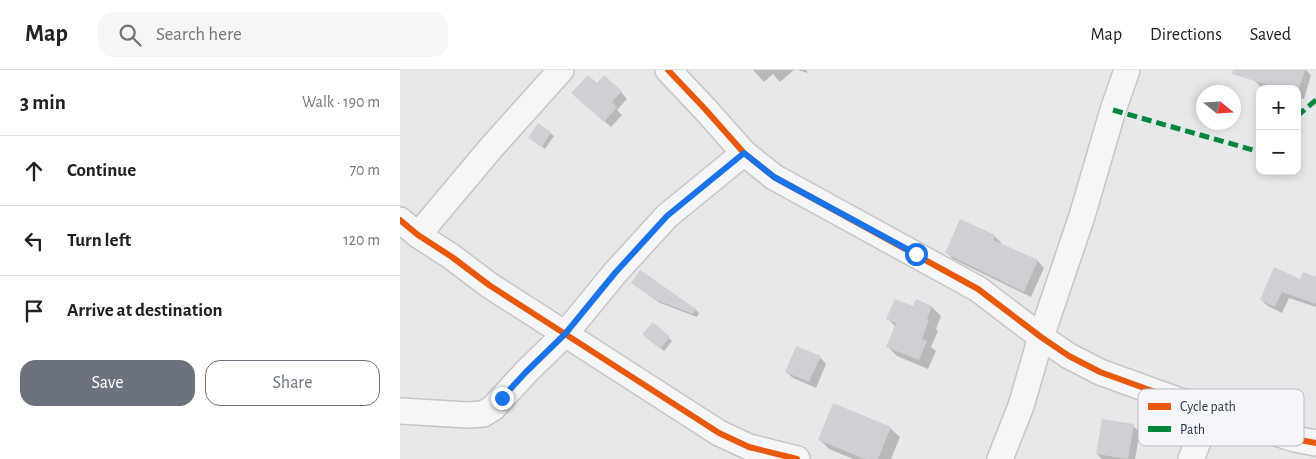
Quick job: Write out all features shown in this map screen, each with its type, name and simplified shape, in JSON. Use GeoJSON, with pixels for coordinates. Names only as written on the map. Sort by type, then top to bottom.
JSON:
{"type":"FeatureCollection","features":[{"type":"Feature","properties":{"kind":"street"},"geometry":{"type":"LineString","coordinates":[[562,70],[491,148],[409,227],[489,285],[719,433],[749,447],[797,459]]}},
{"type":"Feature","properties":{"kind":"street"},"geometry":{"type":"LineString","coordinates":[[668,70],[744,153],[774,177],[978,289],[1069,356],[1100,372],[1147,389]]}},
{"type":"Feature","properties":{"kind":"street"},"geometry":{"type":"LineString","coordinates":[[1000,459],[1020,406],[1127,70]]}},
{"type":"Feature","properties":{"kind":"street"},"geometry":{"type":"LineString","coordinates":[[400,411],[468,415],[483,414],[493,408],[565,334],[615,273],[667,216],[744,153]]}},
{"type":"Feature","properties":{"kind":"street"},"geometry":{"type":"LineString","coordinates":[[1191,459],[1196,446]]}},
{"type":"Feature","properties":{"kind":"building"},"geometry":{"type":"Polygon","coordinates":[[[1233,70],[1305,70],[1300,85],[1268,85],[1232,74],[1233,70]]]}},
{"type":"Feature","properties":{"kind":"building"},"geometry":{"type":"Polygon","coordinates":[[[588,75],[597,83],[604,75],[622,91],[612,102],[617,107],[604,122],[571,93],[588,75]]]}},
{"type":"Feature","properties":{"kind":"building"},"geometry":{"type":"Polygon","coordinates":[[[538,123],[551,132],[542,147],[528,138],[538,123]]]}},
{"type":"Feature","properties":{"kind":"building"},"geometry":{"type":"Polygon","coordinates":[[[960,219],[995,235],[993,240],[1038,260],[1024,292],[945,253],[960,219]]]}},
{"type":"Feature","properties":{"kind":"building"},"geometry":{"type":"Polygon","coordinates":[[[1274,267],[1300,279],[1303,272],[1316,277],[1316,304],[1282,292],[1275,307],[1260,300],[1274,267]]]}},
{"type":"Feature","properties":{"kind":"building"},"geometry":{"type":"Polygon","coordinates":[[[640,270],[696,309],[693,314],[656,300],[631,283],[640,270]]]}},
{"type":"Feature","properties":{"kind":"building"},"geometry":{"type":"Polygon","coordinates":[[[895,299],[913,306],[916,299],[932,306],[922,339],[927,341],[919,360],[886,347],[896,323],[886,319],[895,299]]]}},
{"type":"Feature","properties":{"kind":"building"},"geometry":{"type":"Polygon","coordinates":[[[653,322],[670,337],[660,349],[642,334],[653,322]]]}},
{"type":"Feature","properties":{"kind":"building"},"geometry":{"type":"Polygon","coordinates":[[[796,346],[821,356],[809,382],[785,372],[796,346]]]}},
{"type":"Feature","properties":{"kind":"building"},"geometry":{"type":"Polygon","coordinates":[[[833,403],[891,427],[878,459],[865,459],[818,440],[833,403]]]}},
{"type":"Feature","properties":{"kind":"building"},"geometry":{"type":"Polygon","coordinates":[[[1102,419],[1134,424],[1128,459],[1096,454],[1102,419]]]}},
{"type":"Feature","properties":{"kind":"marked path"},"geometry":{"type":"LineString","coordinates":[[1301,113],[1316,100]]}},
{"type":"Feature","properties":{"kind":"marked path"},"geometry":{"type":"LineString","coordinates":[[1113,110],[1256,151]]}},
{"type":"Feature","properties":{"kind":"cycle path"},"geometry":{"type":"LineString","coordinates":[[668,70],[744,153],[774,177],[978,289],[1069,356],[1100,372],[1147,389]]}},
{"type":"Feature","properties":{"kind":"cycle path"},"geometry":{"type":"LineString","coordinates":[[400,220],[489,285],[719,433],[749,447],[797,459]]}},
{"type":"Feature","properties":{"kind":"cycle path"},"geometry":{"type":"LineString","coordinates":[[1304,441],[1316,443]]}},
{"type":"Feature","properties":{"kind":"route"},"geometry":{"type":"LineString","coordinates":[[502,398],[565,334],[615,273],[667,216],[744,153],[774,177],[916,254]]}}]}
